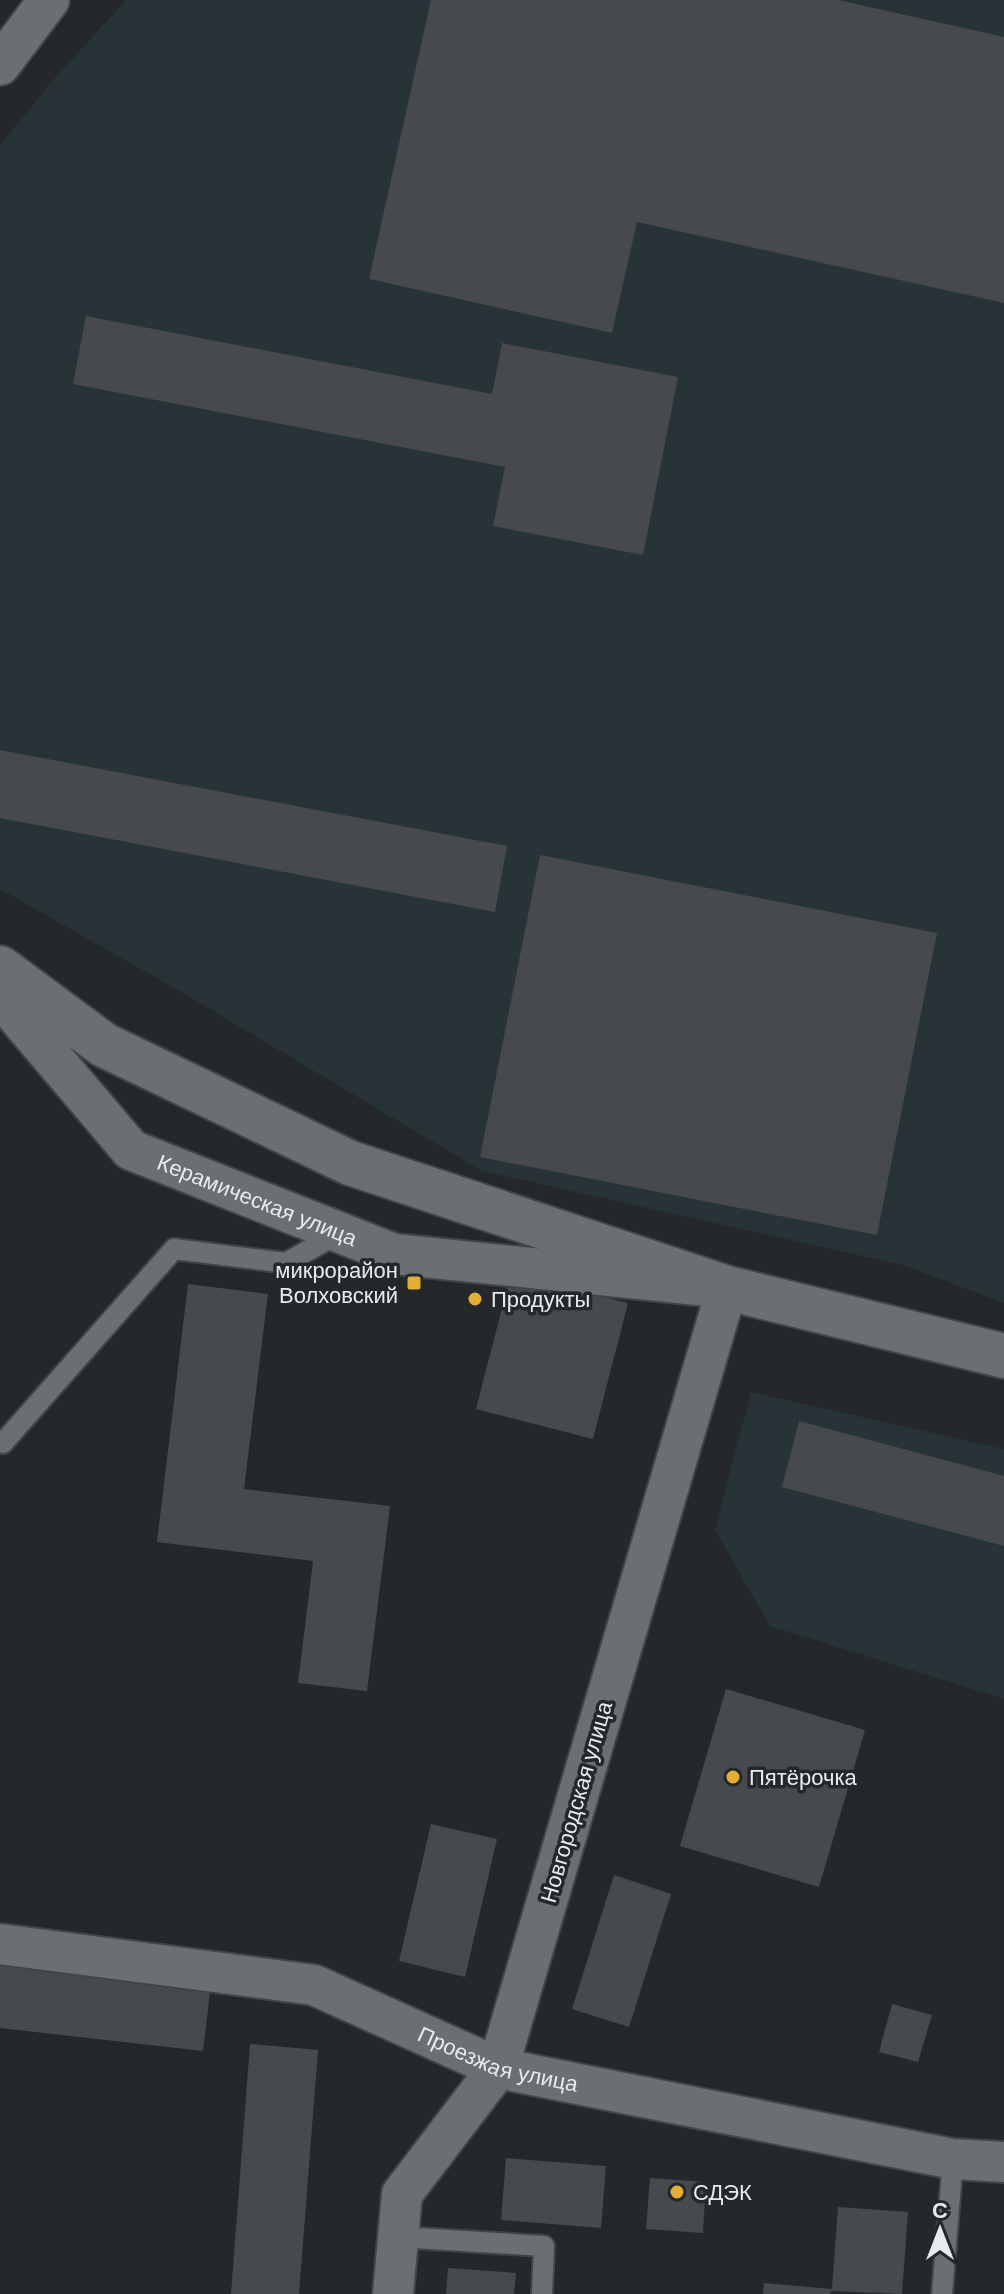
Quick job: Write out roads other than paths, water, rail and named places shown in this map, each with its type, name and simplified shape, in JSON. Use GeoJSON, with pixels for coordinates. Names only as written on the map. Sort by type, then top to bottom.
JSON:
{"type":"FeatureCollection","features":[{"type":"Feature","properties":{"kind":"street"},"geometry":{"type":"LineString","coordinates":[[0,65],[49,0]]}},
{"type":"Feature","properties":{"kind":"street","name":"Керамическая улица"},"geometry":{"type":"LineString","coordinates":[[0,968],[104,1045],[350,1163],[727,1288],[1004,1356]]}},
{"type":"Feature","properties":{"kind":"street","name":"Керамическая улица"},"geometry":{"type":"LineString","coordinates":[[0,996],[131,1150],[394,1254],[727,1288]]}},
{"type":"Feature","properties":{"kind":"street","name":"Новгородская улица"},"geometry":{"type":"LineString","coordinates":[[393,2294],[402,2194],[498,2068],[727,1288]]}},
{"type":"Feature","properties":{"kind":"street","name":"Проезжая улица"},"geometry":{"type":"LineString","coordinates":[[0,1944],[314,1985],[498,2068],[953,2159],[1004,2162]]}},
{"type":"Feature","properties":{"kind":"lane"},"geometry":{"type":"LineString","coordinates":[[0,1442],[3,1443],[174,1249],[286,1263],[339,1233]]}},
{"type":"Feature","properties":{"kind":"lane"},"geometry":{"type":"LineString","coordinates":[[942,2294],[953,2159]]}},
{"type":"Feature","properties":{"kind":"lane"},"geometry":{"type":"LineString","coordinates":[[399,2237],[544,2246],[542,2294]]}},
{"type":"Feature","properties":{"kind":"place","name":"микрорайон Волховский"},"geometry":{"type":"Point","coordinates":[414,1283]}},
{"type":"Feature","properties":{"kind":"place","name":"Продукты"},"geometry":{"type":"Point","coordinates":[475,1299]}},
{"type":"Feature","properties":{"kind":"place","name":"Пятёрочка"},"geometry":{"type":"Point","coordinates":[733,1777]}},
{"type":"Feature","properties":{"kind":"place","name":"СДЭК"},"geometry":{"type":"Point","coordinates":[677,2192]}}]}
